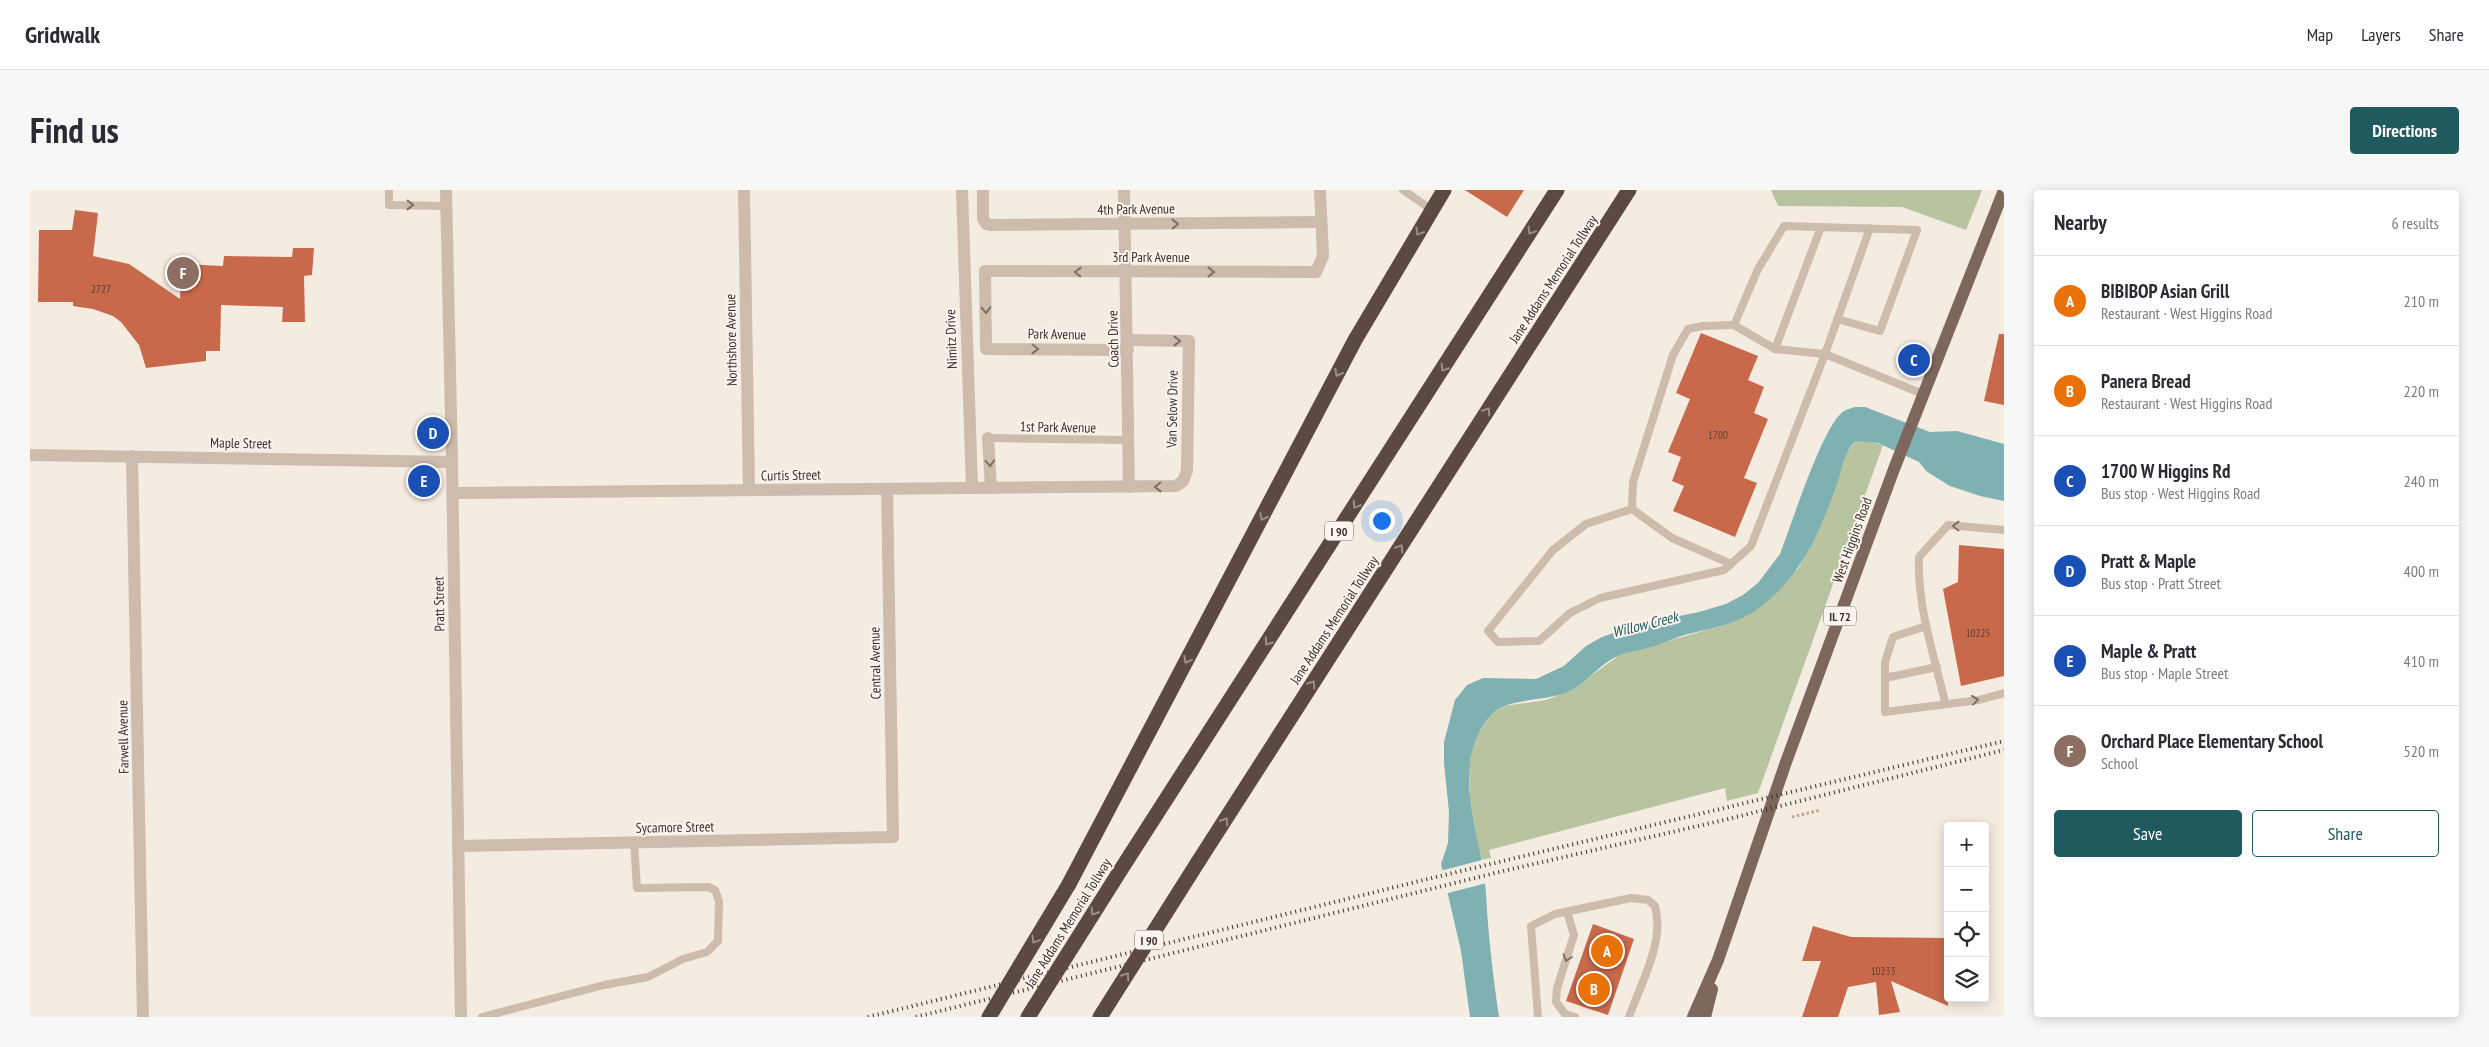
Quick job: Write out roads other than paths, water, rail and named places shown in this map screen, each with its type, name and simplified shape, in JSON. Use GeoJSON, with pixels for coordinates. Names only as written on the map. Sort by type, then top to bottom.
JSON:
{"type":"FeatureCollection","features":[{"type":"Feature","properties":{"kind":"highway","name":"Jane Addams Memorial Tollway"},"geometry":{"type":"LineString","coordinates":[[989,1017],[1069,884],[1355,340],[1444,190]]}},
{"type":"Feature","properties":{"kind":"highway","name":"Jane Addams Memorial Tollway"},"geometry":{"type":"LineString","coordinates":[[1028,1017],[1557,190]]}},
{"type":"Feature","properties":{"kind":"highway","name":"Jane Addams Memorial Tollway"},"geometry":{"type":"LineString","coordinates":[[1100,1017],[1629,190]]}},
{"type":"Feature","properties":{"kind":"main road","name":"West Higgins Road"},"geometry":{"type":"LineString","coordinates":[[1693,1017],[1718,960],[1786,762],[1894,469],[2004,190]]}},
{"type":"Feature","properties":{"kind":"main road","name":"West Higgins Road"},"geometry":{"type":"LineString","coordinates":[[1705,1017],[1718,960]]}},
{"type":"Feature","properties":{"kind":"street","name":"Pratt Street"},"geometry":{"type":"LineString","coordinates":[[446,190],[453,493],[460,1017]]}},
{"type":"Feature","properties":{"kind":"street","name":"Northshore Avenue"},"geometry":{"type":"LineString","coordinates":[[744,190],[748,490]]}},
{"type":"Feature","properties":{"kind":"street","name":"Nimitz Drive"},"geometry":{"type":"LineString","coordinates":[[962,190],[972,488]]}},
{"type":"Feature","properties":{"kind":"street","name":"4th Park Avenue"},"geometry":{"type":"LineString","coordinates":[[983,190],[983,219],[986,224],[1321,222]]}},
{"type":"Feature","properties":{"kind":"street","name":"Coach Drive"},"geometry":{"type":"LineString","coordinates":[[1124,190],[1127,272],[1129,487]]}},
{"type":"Feature","properties":{"kind":"street"},"geometry":{"type":"LineString","coordinates":[[1320,190],[1321,222]]}},
{"type":"Feature","properties":{"kind":"street","name":"3rd Park Avenue"},"geometry":{"type":"LineString","coordinates":[[986,349],[985,271],[1316,272],[1323,256],[1321,222]]}},
{"type":"Feature","properties":{"kind":"street","name":"Van Selow Drive"},"geometry":{"type":"LineString","coordinates":[[1128,345],[1188,341],[1185,477],[1176,486],[1129,487]]}},
{"type":"Feature","properties":{"kind":"street","name":"Park Avenue"},"geometry":{"type":"LineString","coordinates":[[986,349],[1128,345]]}},
{"type":"Feature","properties":{"kind":"street"},"geometry":{"type":"LineString","coordinates":[[988,438],[991,488]]}},
{"type":"Feature","properties":{"kind":"street","name":"Maple Street"},"geometry":{"type":"LineString","coordinates":[[30,455],[452,462]]}},
{"type":"Feature","properties":{"kind":"street","name":"Farwell Avenue"},"geometry":{"type":"LineString","coordinates":[[132,456],[143,1017]]}},
{"type":"Feature","properties":{"kind":"street","name":"Curtis Street"},"geometry":{"type":"LineString","coordinates":[[453,493],[1129,487]]}},
{"type":"Feature","properties":{"kind":"street","name":"Central Avenue"},"geometry":{"type":"LineString","coordinates":[[887,489],[893,838]]}},
{"type":"Feature","properties":{"kind":"street","name":"Sycamore Street"},"geometry":{"type":"LineString","coordinates":[[458,846],[893,838]]}},
{"type":"Feature","properties":{"kind":"lane"},"geometry":{"type":"LineString","coordinates":[[390,190],[390,205],[446,206]]}},
{"type":"Feature","properties":{"kind":"lane"},"geometry":{"type":"LineString","coordinates":[[1404,190],[1432,210]]}},
{"type":"Feature","properties":{"kind":"lane"},"geometry":{"type":"LineString","coordinates":[[1734,325],[1758,270],[1784,226],[1918,230],[1880,331],[1837,319]]}},
{"type":"Feature","properties":{"kind":"lane"},"geometry":{"type":"LineString","coordinates":[[1774,349],[1821,227]]}},
{"type":"Feature","properties":{"kind":"lane"},"geometry":{"type":"LineString","coordinates":[[1632,509],[1586,524],[1553,550],[1488,631],[1498,642],[1540,641],[1570,613],[1600,598],[1724,570],[1751,546],[1825,354],[1870,228]]}},
{"type":"Feature","properties":{"kind":"lane"},"geometry":{"type":"LineString","coordinates":[[1632,509],[1633,482],[1672,355],[1688,329],[1703,326],[1734,325],[1774,349],[1825,354],[1923,394]]}},
{"type":"Feature","properties":{"kind":"lane","name":"1st Park Avenue"},"geometry":{"type":"LineString","coordinates":[[988,438],[1128,440]]}},
{"type":"Feature","properties":{"kind":"lane"},"geometry":{"type":"LineString","coordinates":[[1632,509],[1672,538],[1732,564]]}},
{"type":"Feature","properties":{"kind":"lane"},"geometry":{"type":"LineString","coordinates":[[1945,702],[1926,626],[1918,579],[1919,557],[1948,525],[2004,530]]}},
{"type":"Feature","properties":{"kind":"lane"},"geometry":{"type":"LineString","coordinates":[[1926,626],[1893,637],[1885,662],[1885,712],[1945,702],[1979,700],[2004,694]]}},
{"type":"Feature","properties":{"kind":"lane"},"geometry":{"type":"LineString","coordinates":[[1885,678],[1937,667]]}},
{"type":"Feature","properties":{"kind":"lane"},"geometry":{"type":"LineString","coordinates":[[482,1017],[604,985],[648,977],[683,959],[707,952],[718,941],[719,901],[715,890],[708,887],[637,888],[634,842]]}},
{"type":"Feature","properties":{"kind":"lane"},"geometry":{"type":"LineString","coordinates":[[1538,1017],[1531,926],[1555,914],[1631,898],[1648,900],[1655,906],[1658,919],[1658,937],[1629,1017]]}},
{"type":"Feature","properties":{"kind":"lane"},"geometry":{"type":"LineString","coordinates":[[1567,912],[1574,935],[1557,988],[1556,1002],[1565,1014],[1575,1017]]}},
{"type":"Feature","properties":{"kind":"water","name":"Willow Creek"},"geometry":{"type":"Polygon","coordinates":[[[1855,407],[1865,407],[1930,432],[1957,431],[2004,444],[2004,501],[1980,496],[1950,486],[1926,471],[1919,462],[1878,443],[1856,441],[1846,455],[1824,519],[1798,568],[1774,596],[1759,608],[1725,625],[1683,635],[1655,646],[1623,654],[1609,661],[1570,691],[1550,697],[1507,705],[1491,715],[1478,735],[1471,756],[1469,778],[1470,801],[1486,893],[1499,1017],[1470,1017],[1461,951],[1441,864],[1448,843],[1449,812],[1444,742],[1455,700],[1467,685],[1483,678],[1536,679],[1564,666],[1586,646],[1602,637],[1636,625],[1699,612],[1726,604],[1743,595],[1758,583],[1780,554],[1808,477],[1827,435],[1844,411],[1855,407]]]}},
{"type":"Feature","properties":{"kind":"railway"},"geometry":{"type":"LineString","coordinates":[[868,1017],[1432,878],[2004,741]]}},
{"type":"Feature","properties":{"kind":"railway"},"geometry":{"type":"LineString","coordinates":[[916,1017],[1495,873],[1724,820],[2004,750]]}},
{"type":"Feature","properties":{"kind":"place","name":"Orchard Place Elementary School"},"geometry":{"type":"Point","coordinates":[183,273]}},
{"type":"Feature","properties":{"kind":"place","name":"1700 W Higgins Rd"},"geometry":{"type":"Point","coordinates":[1914,360]}},
{"type":"Feature","properties":{"kind":"place","name":"Pratt & Maple"},"geometry":{"type":"Point","coordinates":[433,433]}},
{"type":"Feature","properties":{"kind":"place","name":"Maple & Pratt"},"geometry":{"type":"Point","coordinates":[424,481]}},
{"type":"Feature","properties":{"kind":"place","name":"BIBIBOP Asian Grill"},"geometry":{"type":"Point","coordinates":[1607,951]}},
{"type":"Feature","properties":{"kind":"place","name":"Panera Bread"},"geometry":{"type":"Point","coordinates":[1594,989]}}]}
